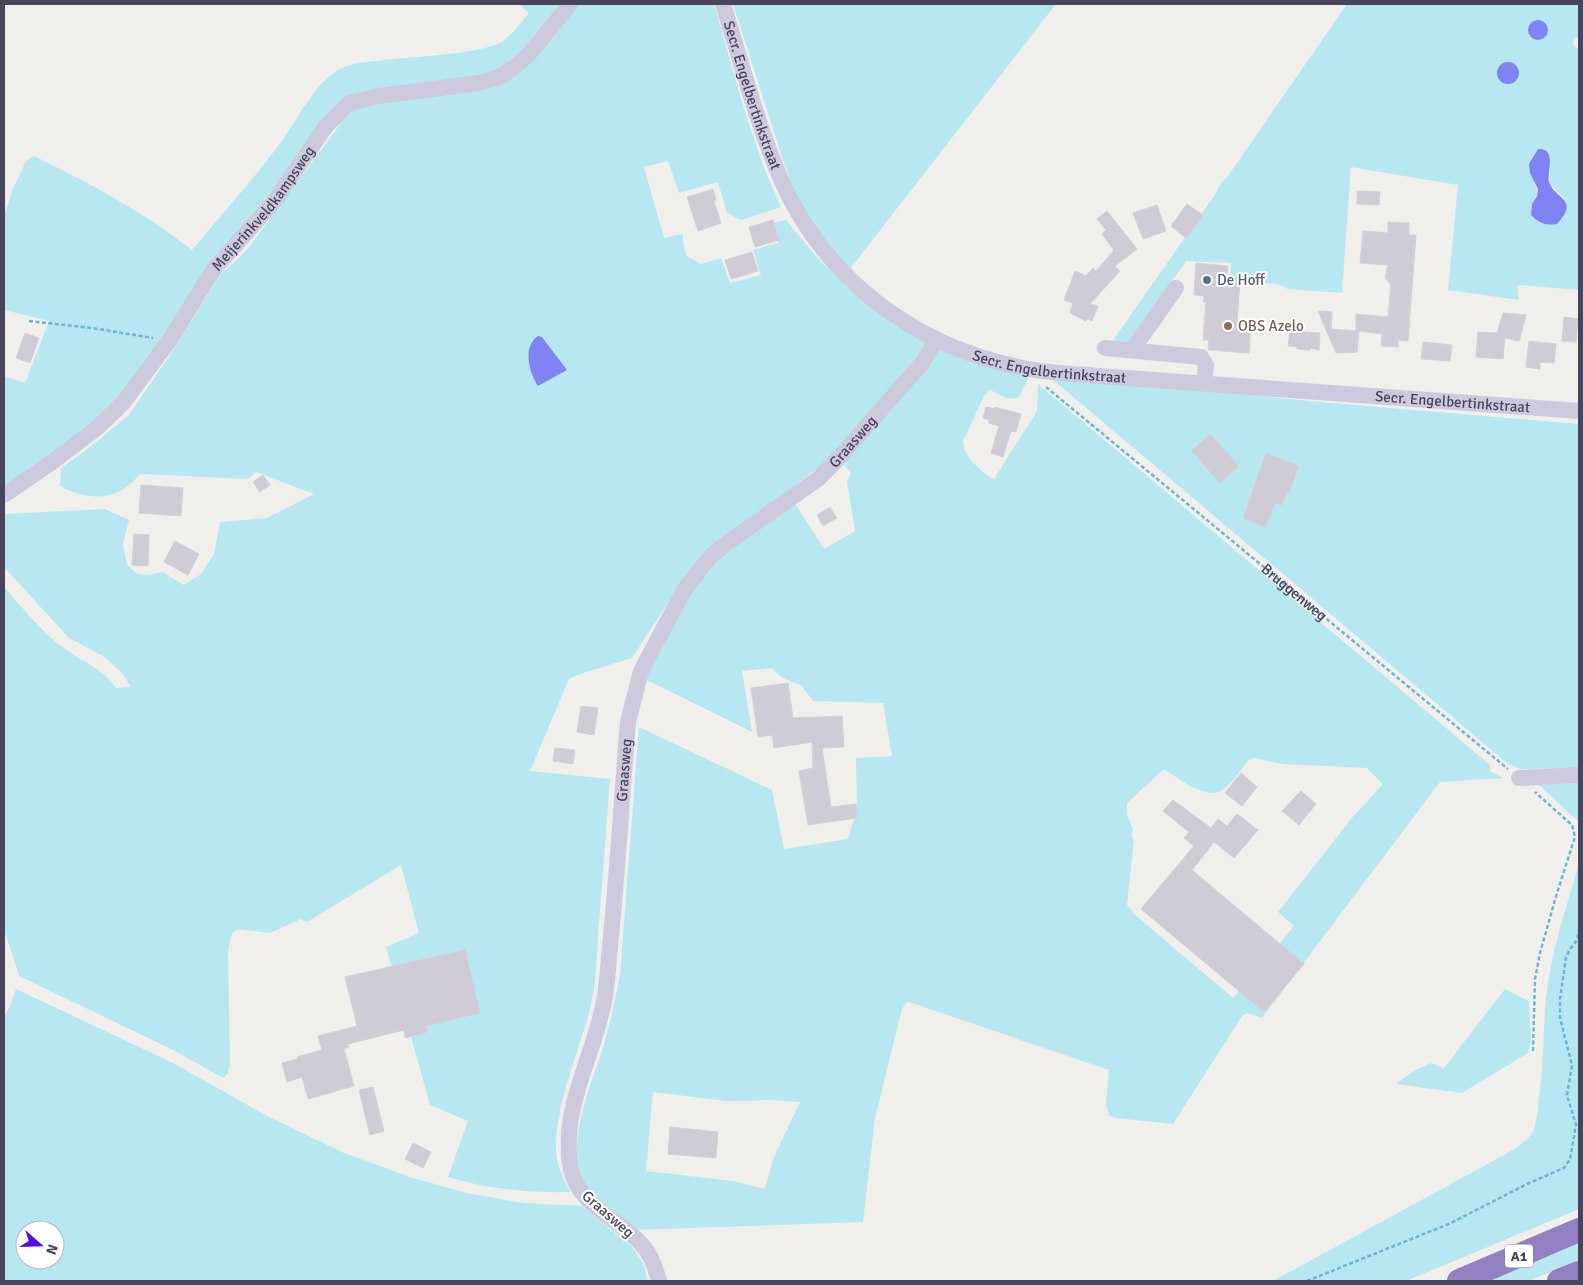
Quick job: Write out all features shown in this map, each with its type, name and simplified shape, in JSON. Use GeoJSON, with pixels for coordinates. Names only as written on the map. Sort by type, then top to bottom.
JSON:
{"type":"FeatureCollection","features":[{"type":"Feature","properties":{"kind":"highway","name":"A1"},"geometry":{"type":"LineString","coordinates":[[1459,1281],[1579,1230]]}},
{"type":"Feature","properties":{"kind":"highway"},"geometry":{"type":"LineString","coordinates":[[1559,1281],[1579,1273]]}},
{"type":"Feature","properties":{"kind":"street","name":"Meijerinkveldkampsweg"},"geometry":{"type":"LineString","coordinates":[[4,495],[51,463],[97,428],[123,402],[169,341],[214,269],[273,203],[326,126],[348,103],[379,96],[479,83],[500,77],[531,52],[570,4]]}},
{"type":"Feature","properties":{"kind":"street","name":"Secr. Engelbertinkstraat"},"geometry":{"type":"LineString","coordinates":[[723,4],[770,151],[797,212],[816,240],[842,272],[894,316],[937,340],[980,356],[1024,368],[1579,411]]}},
{"type":"Feature","properties":{"kind":"street"},"geometry":{"type":"LineString","coordinates":[[1132,350],[1176,288]]}},
{"type":"Feature","properties":{"kind":"street","name":"Graasweg"},"geometry":{"type":"LineString","coordinates":[[659,1281],[654,1265],[645,1248],[633,1235],[584,1196],[574,1180],[569,1151],[569,1132],[578,1088],[600,1020],[605,996],[617,880],[628,722],[634,694],[641,671],[683,592],[711,556],[818,479],[836,462],[922,363],[937,340]]}},
{"type":"Feature","properties":{"kind":"street"},"geometry":{"type":"LineString","coordinates":[[1105,348],[1201,358],[1206,365],[1204,383]]}},
{"type":"Feature","properties":{"kind":"street"},"geometry":{"type":"LineString","coordinates":[[1519,778],[1579,776]]}},
{"type":"Feature","properties":{"kind":"path"},"geometry":{"type":"LineString","coordinates":[[29,321],[92,328],[169,341]]}},
{"type":"Feature","properties":{"kind":"path","name":"Bruggenweg"},"geometry":{"type":"LineString","coordinates":[[1024,368],[1519,778],[1572,825],[1576,837],[1557,893],[1540,953],[1535,980],[1533,1051]]}},
{"type":"Feature","properties":{"kind":"path"},"geometry":{"type":"LineString","coordinates":[[1307,1281],[1451,1223],[1527,1184],[1564,1168],[1570,1159],[1576,1124],[1568,1095],[1572,1064],[1560,1018],[1560,999],[1566,958],[1577,940],[1579,929]]}},
{"type":"Feature","properties":{"kind":"shaded area"},"geometry":{"type":"Polygon","coordinates":[[[519,4],[562,4],[527,50],[493,75],[344,102],[149,362],[98,421],[4,491],[4,376],[25,383],[49,321],[4,310],[4,216],[13,189],[26,161],[34,156],[96,188],[155,223],[192,250],[260,169],[281,142],[307,102],[331,75],[340,69],[356,64],[464,52],[493,45],[507,38],[529,13],[519,4]]]}},
{"type":"Feature","properties":{"kind":"shaded area"},"geometry":{"type":"Polygon","coordinates":[[[579,4],[714,4],[752,133],[781,207],[741,220],[727,213],[718,182],[679,193],[668,161],[644,167],[664,238],[682,234],[686,256],[701,264],[721,258],[730,283],[761,275],[753,250],[778,243],[772,223],[786,220],[821,262],[867,300],[931,341],[849,440],[814,471],[710,549],[687,574],[632,658],[569,679],[530,771],[610,779],[593,995],[589,1014],[566,1086],[556,1142],[559,1168],[571,1192],[509,1189],[478,1185],[448,1177],[468,1121],[430,1105],[386,947],[419,933],[401,865],[307,922],[301,919],[270,933],[239,929],[233,932],[228,955],[230,1063],[228,1073],[223,1078],[173,1050],[19,976],[4,929],[4,587],[32,619],[56,642],[99,670],[116,688],[131,687],[122,673],[103,656],[69,638],[4,567],[4,514],[105,509],[129,520],[123,544],[127,565],[138,574],[149,575],[162,572],[184,585],[201,574],[214,554],[220,522],[267,518],[314,494],[256,472],[248,479],[141,474],[120,491],[105,496],[90,496],[82,495],[60,486],[61,468],[128,416],[168,358],[221,274],[246,251],[350,111],[360,107],[490,87],[550,38],[579,4]],[[542,337],[533,378],[567,370],[542,337]]]}},
{"type":"Feature","properties":{"kind":"shaded area"},"geometry":{"type":"Polygon","coordinates":[[[733,4],[1056,4],[850,269],[818,232],[795,192],[733,4]]]}},
{"type":"Feature","properties":{"kind":"shaded area"},"geometry":{"type":"Polygon","coordinates":[[[1347,4],[1579,4],[1579,36],[1574,39],[1573,43],[1579,49],[1579,290],[1517,285],[1519,300],[1448,290],[1458,185],[1351,167],[1342,293],[1288,289],[1278,284],[1230,280],[1231,263],[1186,261],[1127,344],[1107,349],[1219,186],[1228,176],[1347,4]],[[1550,168],[1534,183],[1537,194],[1532,204],[1540,223],[1550,225],[1564,197],[1550,182],[1550,168]]]}},
{"type":"Feature","properties":{"kind":"shaded area"},"geometry":{"type":"Polygon","coordinates":[[[1534,20],[1542,20],[1548,26],[1548,34],[1542,40],[1534,40],[1528,34],[1528,26],[1534,20]]]}},
{"type":"Feature","properties":{"kind":"shaded area"},"geometry":{"type":"Polygon","coordinates":[[[1508,62],[1516,65],[1519,73],[1516,81],[1508,84],[1500,81],[1497,73],[1500,65],[1508,62]]]}},
{"type":"Feature","properties":{"kind":"shaded area"},"geometry":{"type":"Polygon","coordinates":[[[1538,149],[1547,152],[1550,161],[1549,181],[1566,204],[1567,209],[1557,224],[1549,225],[1542,223],[1531,215],[1532,204],[1537,196],[1538,189],[1530,173],[1529,164],[1538,149]]]}},
{"type":"Feature","properties":{"kind":"shaded area"},"geometry":{"type":"Polygon","coordinates":[[[538,336],[542,337],[567,370],[538,386],[530,367],[529,353],[533,341],[538,336]]]}},
{"type":"Feature","properties":{"kind":"shaded area"},"geometry":{"type":"Polygon","coordinates":[[[941,345],[1029,377],[1019,397],[1011,399],[990,390],[984,396],[963,441],[969,458],[978,468],[994,479],[1037,411],[1038,384],[1490,765],[1490,771],[1503,778],[1440,782],[1262,1018],[1247,1013],[1242,1016],[1173,1124],[1115,1118],[1109,1115],[1106,1104],[1109,1070],[909,1002],[902,1009],[875,1118],[863,1222],[633,1230],[606,1208],[588,1188],[584,1182],[579,1165],[577,1147],[582,1111],[605,1041],[620,974],[639,727],[772,790],[784,849],[848,839],[857,810],[856,758],[892,756],[883,703],[813,701],[802,686],[783,678],[771,668],[742,671],[752,732],[643,678],[695,585],[716,561],[794,502],[824,549],[855,531],[847,482],[851,473],[842,463],[941,345]],[[1254,758],[1249,760],[1227,787],[1216,793],[1201,791],[1192,787],[1164,769],[1127,803],[1127,814],[1133,830],[1131,834],[1134,840],[1127,905],[1134,914],[1233,998],[1294,926],[1278,912],[1351,819],[1383,784],[1367,768],[1283,764],[1254,758]],[[653,1092],[646,1171],[733,1181],[765,1189],[773,1159],[800,1102],[770,1100],[726,1101],[653,1092]]]}},
{"type":"Feature","properties":{"kind":"shaded area"},"geometry":{"type":"Polygon","coordinates":[[[1046,374],[1309,401],[1579,424],[1579,768],[1520,769],[1508,764],[1046,374]]]}},
{"type":"Feature","properties":{"kind":"shaded area"},"geometry":{"type":"Polygon","coordinates":[[[1579,783],[1579,822],[1539,785],[1579,783]]]}},
{"type":"Feature","properties":{"kind":"shaded area"},"geometry":{"type":"Polygon","coordinates":[[[1579,864],[1579,1209],[1406,1281],[1273,1281],[1504,1155],[1520,1145],[1533,1131],[1541,1085],[1545,1010],[1551,963],[1579,864]]]}},
{"type":"Feature","properties":{"kind":"shaded area"},"geometry":{"type":"Polygon","coordinates":[[[16,989],[173,1063],[269,1117],[344,1153],[413,1178],[467,1193],[523,1203],[582,1206],[631,1246],[643,1263],[648,1281],[4,1281],[4,1017],[16,989]]]}},
{"type":"Feature","properties":{"kind":"shaded area"},"geometry":{"type":"Polygon","coordinates":[[[1505,989],[1529,1001],[1531,1040],[1528,1053],[1462,1093],[1396,1084],[1412,1072],[1431,1063],[1444,1068],[1505,989]]]}},
{"type":"Feature","properties":{"kind":"shaded area"},"geometry":{"type":"Polygon","coordinates":[[[1579,1243],[1579,1260],[1529,1281],[1488,1281],[1579,1243]]]}},
{"type":"Feature","properties":{"kind":"building"},"geometry":{"type":"Polygon","coordinates":[[[713,189],[716,200],[714,201],[721,223],[698,231],[687,197],[713,189]]]}},
{"type":"Feature","properties":{"kind":"building"},"geometry":{"type":"Polygon","coordinates":[[[1357,191],[1380,192],[1379,205],[1357,204],[1357,191]]]}},
{"type":"Feature","properties":{"kind":"building"},"geometry":{"type":"Polygon","coordinates":[[[1187,204],[1203,215],[1186,238],[1171,226],[1187,204]]]}},
{"type":"Feature","properties":{"kind":"building"},"geometry":{"type":"Polygon","coordinates":[[[1157,205],[1166,231],[1143,239],[1133,213],[1157,205]]]}},
{"type":"Feature","properties":{"kind":"building"},"geometry":{"type":"Polygon","coordinates":[[[1107,211],[1137,249],[1115,266],[1120,271],[1090,304],[1098,306],[1092,321],[1088,319],[1086,321],[1070,313],[1073,303],[1064,300],[1075,271],[1086,276],[1093,268],[1096,271],[1114,250],[1102,234],[1106,230],[1097,219],[1107,211]]]}},
{"type":"Feature","properties":{"kind":"building"},"geometry":{"type":"Polygon","coordinates":[[[773,220],[779,240],[755,247],[749,227],[773,220]]]}},
{"type":"Feature","properties":{"kind":"building"},"geometry":{"type":"Polygon","coordinates":[[[1388,222],[1409,223],[1409,235],[1416,235],[1408,341],[1398,340],[1398,347],[1381,346],[1382,334],[1359,331],[1357,352],[1336,353],[1318,311],[1332,312],[1331,329],[1356,331],[1356,314],[1388,317],[1391,285],[1385,278],[1388,265],[1360,263],[1363,231],[1388,233],[1388,222]]]}},
{"type":"Feature","properties":{"kind":"building"},"geometry":{"type":"Polygon","coordinates":[[[752,252],[758,271],[731,279],[725,260],[752,252]]]}},
{"type":"Feature","properties":{"kind":"building","name":"OBS Azelo"},"geometry":{"type":"Polygon","coordinates":[[[1196,263],[1228,266],[1227,277],[1240,279],[1237,322],[1251,323],[1249,353],[1208,350],[1209,340],[1203,340],[1206,302],[1203,302],[1204,296],[1194,295],[1196,263]]]}},
{"type":"Feature","properties":{"kind":"building"},"geometry":{"type":"Polygon","coordinates":[[[1503,313],[1526,315],[1519,341],[1505,338],[1503,359],[1476,357],[1478,332],[1497,333],[1503,313]]]}},
{"type":"Feature","properties":{"kind":"building"},"geometry":{"type":"Polygon","coordinates":[[[1564,317],[1578,319],[1576,342],[1562,341],[1564,317]]]}},
{"type":"Feature","properties":{"kind":"building"},"geometry":{"type":"Polygon","coordinates":[[[1290,331],[1320,333],[1319,350],[1310,348],[1310,350],[1297,349],[1297,347],[1288,346],[1290,331]]]}},
{"type":"Feature","properties":{"kind":"building"},"geometry":{"type":"Polygon","coordinates":[[[25,333],[39,338],[30,363],[16,358],[25,333]]]}},
{"type":"Feature","properties":{"kind":"building"},"geometry":{"type":"Polygon","coordinates":[[[1529,341],[1556,344],[1554,363],[1540,362],[1540,369],[1526,367],[1529,341]]]}},
{"type":"Feature","properties":{"kind":"building"},"geometry":{"type":"Polygon","coordinates":[[[1423,342],[1452,345],[1450,361],[1421,359],[1423,342]]]}},
{"type":"Feature","properties":{"kind":"building"},"geometry":{"type":"Polygon","coordinates":[[[986,407],[995,409],[995,407],[1021,414],[1016,432],[1011,431],[1003,457],[991,453],[999,426],[989,423],[989,420],[983,418],[986,407]]]}},
{"type":"Feature","properties":{"kind":"building"},"geometry":{"type":"Polygon","coordinates":[[[1210,434],[1239,466],[1220,483],[1192,451],[1210,434]]]}},
{"type":"Feature","properties":{"kind":"building"},"geometry":{"type":"Polygon","coordinates":[[[1266,453],[1299,466],[1289,493],[1287,492],[1282,505],[1275,503],[1266,527],[1243,518],[1266,453]]]}},
{"type":"Feature","properties":{"kind":"building"},"geometry":{"type":"Polygon","coordinates":[[[263,475],[270,485],[260,492],[253,482],[263,475]]]}},
{"type":"Feature","properties":{"kind":"building"},"geometry":{"type":"Polygon","coordinates":[[[141,485],[183,488],[181,516],[139,513],[141,485]]]}},
{"type":"Feature","properties":{"kind":"building"},"geometry":{"type":"Polygon","coordinates":[[[830,507],[837,518],[823,526],[817,515],[830,507]]]}},
{"type":"Feature","properties":{"kind":"building"},"geometry":{"type":"Polygon","coordinates":[[[134,534],[149,535],[148,566],[132,565],[134,534]]]}},
{"type":"Feature","properties":{"kind":"building"},"geometry":{"type":"Polygon","coordinates":[[[175,541],[199,554],[188,575],[164,562],[175,541]]]}},
{"type":"Feature","properties":{"kind":"building"},"geometry":{"type":"Polygon","coordinates":[[[788,683],[793,718],[842,716],[844,747],[822,748],[831,807],[856,804],[857,818],[808,825],[799,771],[813,768],[812,742],[774,748],[772,735],[758,737],[751,688],[788,683]]]}},
{"type":"Feature","properties":{"kind":"building"},"geometry":{"type":"Polygon","coordinates":[[[581,706],[598,708],[594,735],[577,732],[581,706]]]}},
{"type":"Feature","properties":{"kind":"building"},"geometry":{"type":"Polygon","coordinates":[[[555,748],[575,750],[573,764],[553,761],[555,748]]]}},
{"type":"Feature","properties":{"kind":"building"},"geometry":{"type":"Polygon","coordinates":[[[1241,773],[1257,787],[1242,806],[1225,793],[1241,773]]]}},
{"type":"Feature","properties":{"kind":"building"},"geometry":{"type":"Polygon","coordinates":[[[1301,791],[1316,804],[1299,825],[1282,811],[1301,791]]]}},
{"type":"Feature","properties":{"kind":"building"},"geometry":{"type":"Polygon","coordinates":[[[1173,800],[1211,828],[1218,819],[1227,826],[1237,814],[1258,830],[1234,858],[1214,842],[1192,870],[1304,964],[1264,1012],[1141,909],[1194,846],[1184,838],[1189,832],[1163,811],[1173,800]]]}},
{"type":"Feature","properties":{"kind":"building"},"geometry":{"type":"Polygon","coordinates":[[[465,950],[480,1013],[426,1026],[428,1032],[405,1038],[404,1030],[348,1044],[349,1047],[344,1049],[354,1086],[308,1099],[302,1077],[287,1082],[282,1063],[322,1050],[318,1036],[357,1026],[345,977],[465,950]]]}},
{"type":"Feature","properties":{"kind":"building"},"geometry":{"type":"Polygon","coordinates":[[[373,1087],[384,1131],[370,1135],[359,1090],[373,1087]]]}},
{"type":"Feature","properties":{"kind":"building"},"geometry":{"type":"Polygon","coordinates":[[[670,1127],[718,1132],[716,1158],[668,1154],[670,1127]]]}},
{"type":"Feature","properties":{"kind":"building"},"geometry":{"type":"Polygon","coordinates":[[[413,1143],[431,1152],[423,1168],[405,1159],[413,1143]]]}},
{"type":"Feature","properties":{"kind":"place","name":"De Hoff"},"geometry":{"type":"Point","coordinates":[1207,280]}},
{"type":"Feature","properties":{"kind":"place","name":"OBS Azelo"},"geometry":{"type":"Point","coordinates":[1228,326]}}]}
